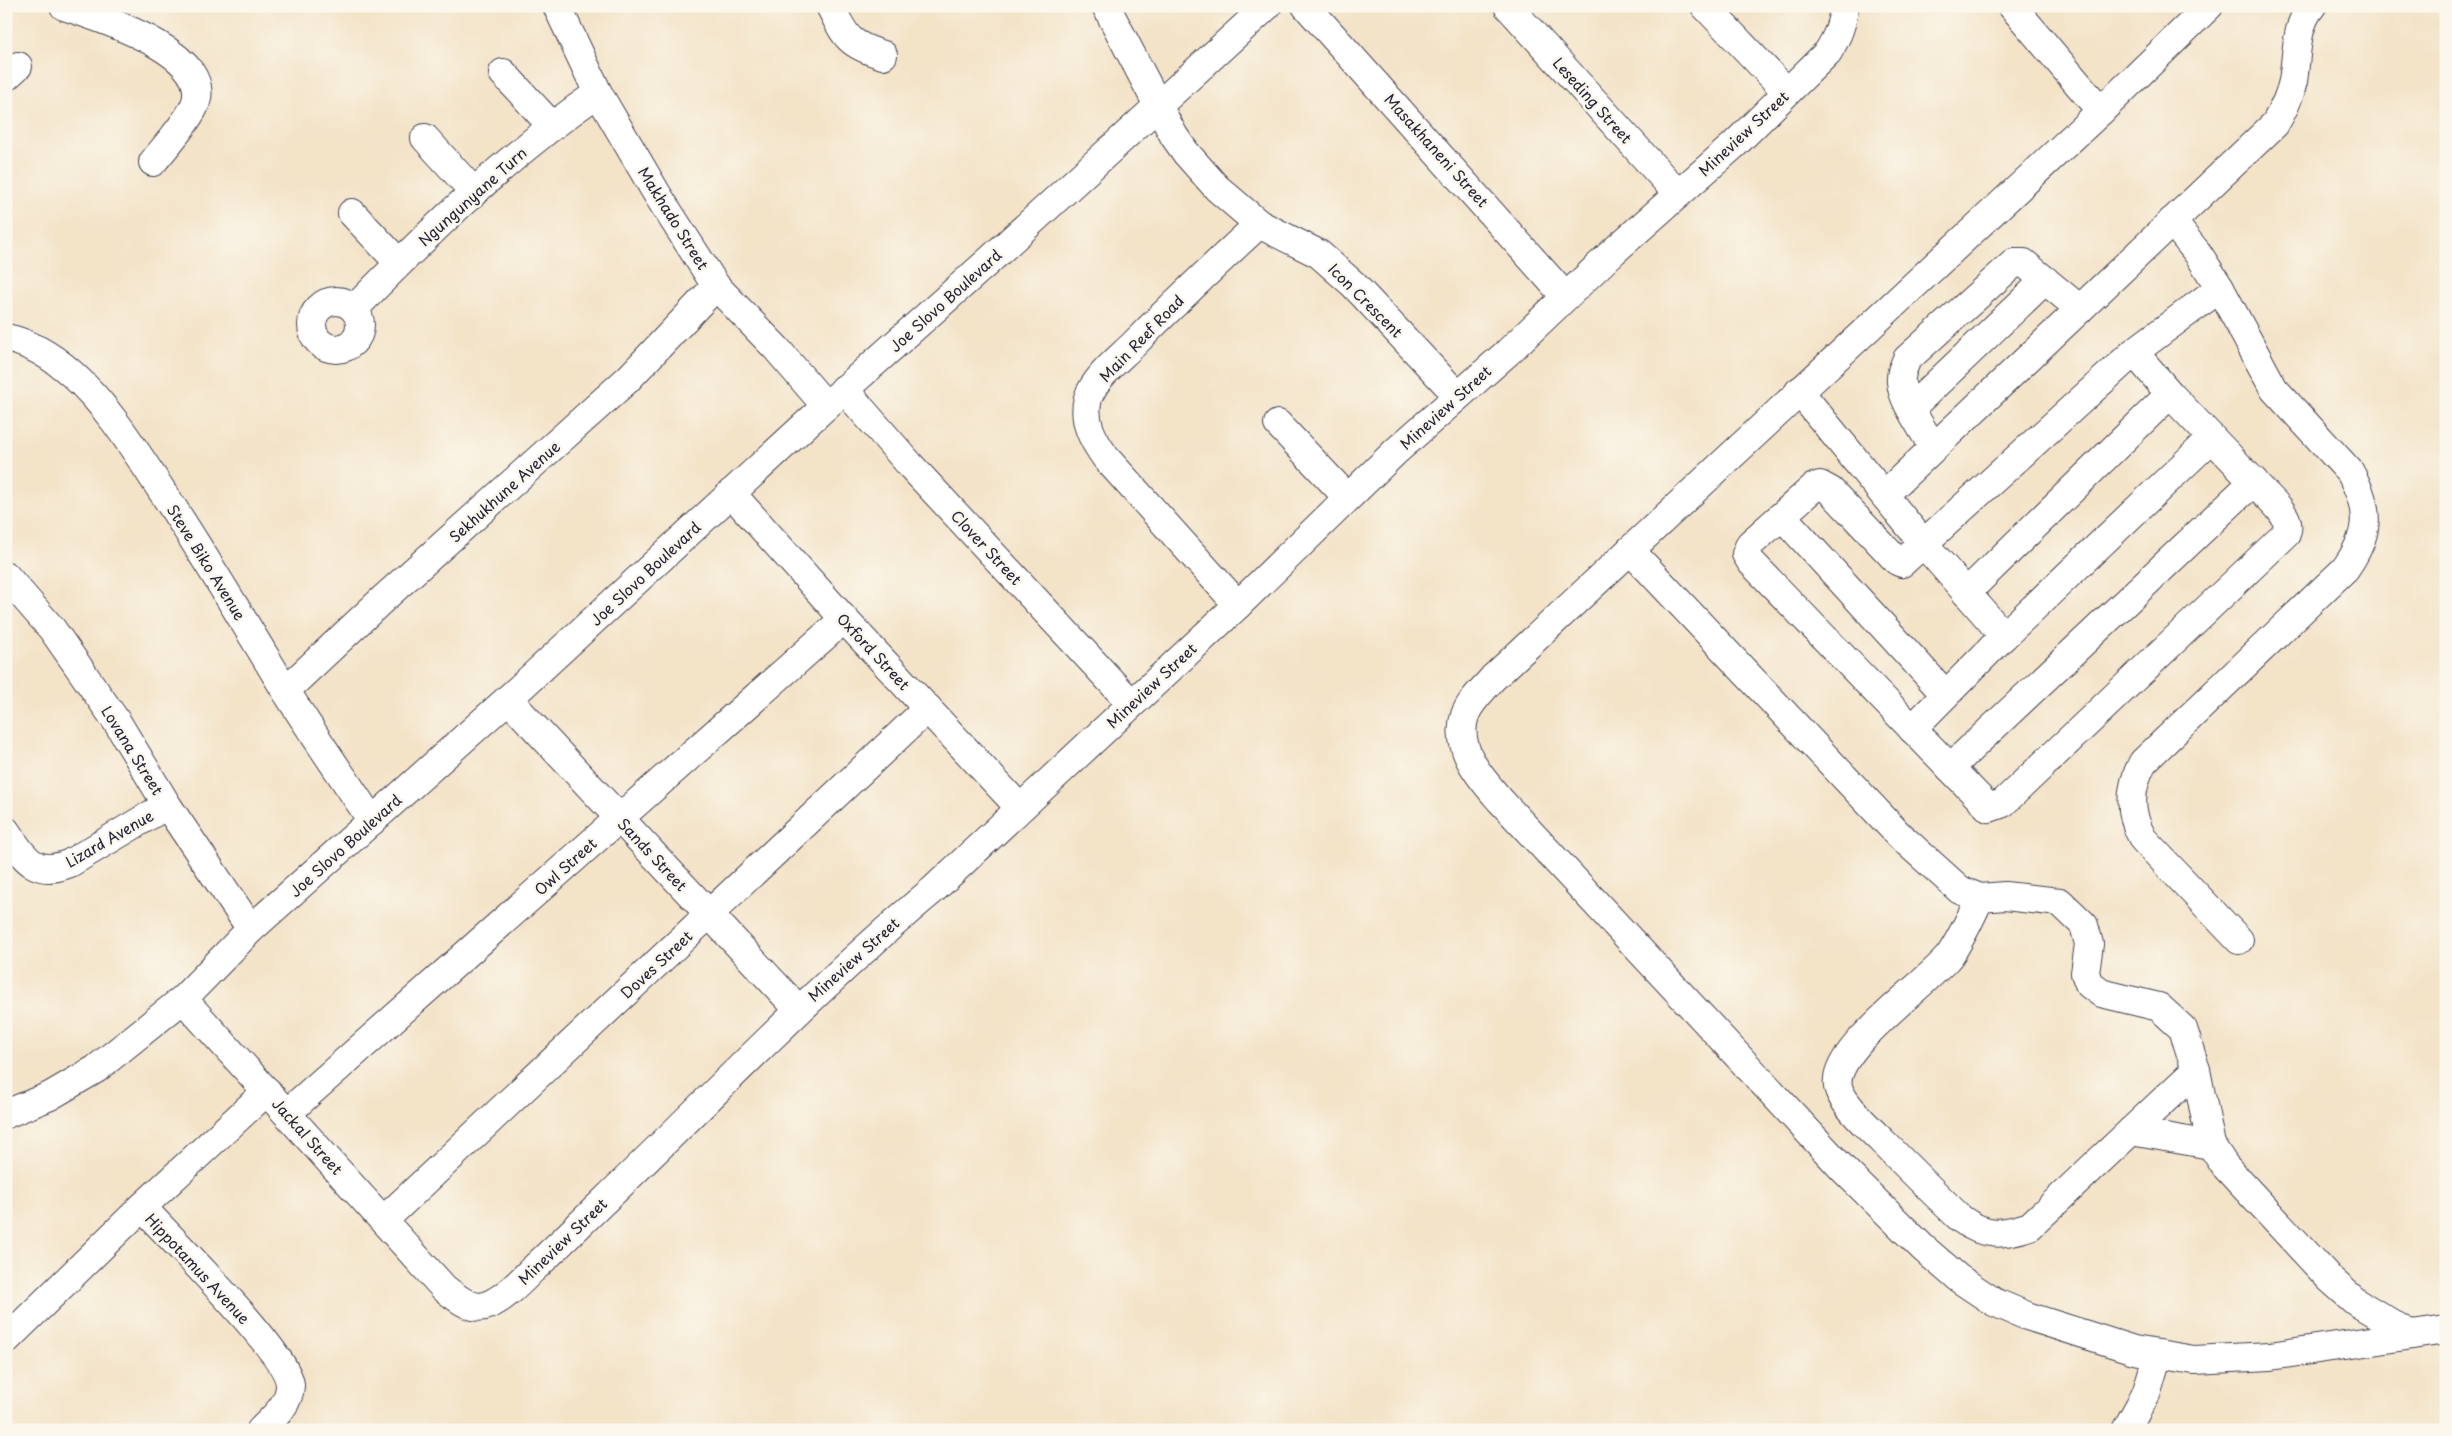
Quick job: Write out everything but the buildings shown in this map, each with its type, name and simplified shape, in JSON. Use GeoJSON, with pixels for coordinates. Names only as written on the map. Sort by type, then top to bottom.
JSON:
{"type":"FeatureCollection","features":[{"type":"Feature","properties":{"kind":"street"},"geometry":{"type":"LineString","coordinates":[[64,6],[163,48],[176,55],[194,75],[198,87],[194,106],[153,162]]}},
{"type":"Feature","properties":{"kind":"street","name":"Makhado Street"},"geometry":{"type":"LineString","coordinates":[[557,6],[598,93],[657,194],[716,286],[776,348],[835,398]]}},
{"type":"Feature","properties":{"kind":"street"},"geometry":{"type":"LineString","coordinates":[[830,6],[848,37],[859,48],[883,55]]}},
{"type":"Feature","properties":{"kind":"street","name":"Icon Crescent"},"geometry":{"type":"LineString","coordinates":[[1106,6],[1158,105],[1186,153],[1217,188],[1259,224],[1319,254],[1353,284],[1458,396]]}},
{"type":"Feature","properties":{"kind":"street","name":"Joe Slovo Boulevard"},"geometry":{"type":"LineString","coordinates":[[6,1114],[50,1096],[96,1069],[183,999],[251,929],[508,699],[835,398],[1267,6]]}},
{"type":"Feature","properties":{"kind":"street","name":"Masakhaneni Street"},"geometry":{"type":"LineString","coordinates":[[1306,6],[1565,296]]}},
{"type":"Feature","properties":{"kind":"street","name":"Leseding Street"},"geometry":{"type":"LineString","coordinates":[[1508,6],[1678,194]]}},
{"type":"Feature","properties":{"kind":"street"},"geometry":{"type":"LineString","coordinates":[[1705,6],[1787,92]]}},
{"type":"Feature","properties":{"kind":"street","name":"Mineview Street"},"geometry":{"type":"LineString","coordinates":[[433,1274],[444,1288],[459,1300],[475,1307],[485,1307],[507,1293],[722,1087],[798,1009],[887,928],[934,890],[1019,807],[1238,605],[1347,497],[1508,352],[1565,296],[1735,144],[1828,52],[1837,37],[1844,6]]}},
{"type":"Feature","properties":{"kind":"street"},"geometry":{"type":"LineString","coordinates":[[2012,6],[2101,111]]}},
{"type":"Feature","properties":{"kind":"street"},"geometry":{"type":"LineString","coordinates":[[2210,6],[2101,111],[1493,678],[1465,714],[1463,738],[1478,775],[1843,1169],[1923,1248],[1958,1278],[1994,1302],[2027,1316],[2134,1350],[2194,1360],[2226,1360],[2270,1356],[2446,1330]]}},
{"type":"Feature","properties":{"kind":"street"},"geometry":{"type":"LineString","coordinates":[[1884,495],[2275,124],[2285,108],[2292,83],[2300,31],[2312,6]]}},
{"type":"Feature","properties":{"kind":"street"},"geometry":{"type":"LineString","coordinates":[[503,73],[551,125]]}},
{"type":"Feature","properties":{"kind":"street","name":"Ngungunyane Turn"},"geometry":{"type":"LineString","coordinates":[[354,309],[400,262],[474,192],[551,125],[598,93]]}},
{"type":"Feature","properties":{"kind":"street"},"geometry":{"type":"LineString","coordinates":[[425,138],[474,192]]}},
{"type":"Feature","properties":{"kind":"street"},"geometry":{"type":"LineString","coordinates":[[352,213],[400,262]]}},
{"type":"Feature","properties":{"kind":"street"},"geometry":{"type":"LineString","coordinates":[[2172,221],[2199,255],[2220,288],[2274,390],[2350,472],[2359,487],[2367,525],[2357,552],[2345,569],[2142,762],[2135,775],[2131,794],[2134,823],[2143,839],[2239,940]]}},
{"type":"Feature","properties":{"kind":"street","name":"Main Reef Road"},"geometry":{"type":"LineString","coordinates":[[1238,605],[1106,458],[1094,442],[1088,427],[1086,412],[1092,388],[1111,367],[1181,296],[1259,224]]}},
{"type":"Feature","properties":{"kind":"street"},"geometry":{"type":"LineString","coordinates":[[1933,448],[1911,408],[1901,382],[1907,359],[2014,263],[2024,263],[2080,309]]}},
{"type":"Feature","properties":{"kind":"street"},"geometry":{"type":"LineString","coordinates":[[1911,408],[2045,280]]}},
{"type":"Feature","properties":{"kind":"street","name":"Sekhukhune Avenue"},"geometry":{"type":"LineString","coordinates":[[286,690],[390,592],[628,378],[716,286]]}},
{"type":"Feature","properties":{"kind":"street"},"geometry":{"type":"LineString","coordinates":[[2134,352],[2170,394],[2284,515],[2288,527],[2286,534],[2003,803],[1989,808],[1751,562],[1746,554],[1750,544],[1814,487],[1820,485],[1831,491],[1900,563],[1924,544],[2134,352],[2220,288]]}},
{"type":"Feature","properties":{"kind":"street","name":"Steve Biko Avenue"},"geometry":{"type":"LineString","coordinates":[[6,338],[18,340],[51,358],[73,375],[105,412],[140,458],[207,559],[286,690],[372,821]]}},
{"type":"Feature","properties":{"kind":"street"},"geometry":{"type":"LineString","coordinates":[[1799,391],[1924,544],[2004,636]]}},
{"type":"Feature","properties":{"kind":"street"},"geometry":{"type":"LineString","coordinates":[[1966,593],[2170,394]]}},
{"type":"Feature","properties":{"kind":"street","name":"Clover Street"},"geometry":{"type":"LineString","coordinates":[[835,398],[911,466],[1131,703]]}},
{"type":"Feature","properties":{"kind":"street"},"geometry":{"type":"LineString","coordinates":[[1278,424],[1347,497]]}},
{"type":"Feature","properties":{"kind":"street"},"geometry":{"type":"LineString","coordinates":[[1912,729],[2004,636],[2212,438]]}},
{"type":"Feature","properties":{"kind":"street"},"geometry":{"type":"LineString","coordinates":[[1950,768],[2254,481]]}},
{"type":"Feature","properties":{"kind":"street","name":"Oxford Street"},"geometry":{"type":"LineString","coordinates":[[731,493],[844,619],[1019,807]]}},
{"type":"Feature","properties":{"kind":"street"},"geometry":{"type":"LineString","coordinates":[[1782,516],[1945,694]]}},
{"type":"Feature","properties":{"kind":"street"},"geometry":{"type":"LineString","coordinates":[[1630,550],[1899,835],[1960,890],[1980,898],[2005,896],[2060,902],[2084,925],[2089,944],[2085,974],[2089,984],[2101,993],[2159,1007],[2184,1029],[2196,1070],[2212,1145],[2225,1166],[2330,1279],[2356,1302],[2411,1335]]}},
{"type":"Feature","properties":{"kind":"street","name":"Lovana Street"},"geometry":{"type":"LineString","coordinates":[[6,576],[52,629],[117,722],[167,805],[251,929]]}},
{"type":"Feature","properties":{"kind":"street","name":"Owl Street"},"geometry":{"type":"LineString","coordinates":[[287,1114],[844,619]]}},
{"type":"Feature","properties":{"kind":"street","name":"Sands Street"},"geometry":{"type":"LineString","coordinates":[[508,699],[798,1009]]}},
{"type":"Feature","properties":{"kind":"street","name":"Doves Street"},"geometry":{"type":"LineString","coordinates":[[384,1220],[928,708]]}},
{"type":"Feature","properties":{"kind":"street","name":"Lizard Avenue"},"geometry":{"type":"LineString","coordinates":[[6,831],[22,854],[32,864],[43,868],[57,867],[70,863],[167,805]]}},
{"type":"Feature","properties":{"kind":"street"},"geometry":{"type":"LineString","coordinates":[[1980,898],[1965,930],[1949,956],[1852,1049],[1838,1070],[1836,1081],[1839,1092],[1862,1121],[1961,1220],[1974,1228],[1990,1233],[2011,1232],[2030,1226],[2196,1070]]}},
{"type":"Feature","properties":{"kind":"street","name":"Jackal Street"},"geometry":{"type":"LineString","coordinates":[[183,999],[433,1274]]}},
{"type":"Feature","properties":{"kind":"street"},"geometry":{"type":"LineString","coordinates":[[142,1207],[268,1092]]}},
{"type":"Feature","properties":{"kind":"street"},"geometry":{"type":"LineString","coordinates":[[2131,1131],[2212,1145]]}},
{"type":"Feature","properties":{"kind":"street","name":"Hippotamus Avenue"},"geometry":{"type":"LineString","coordinates":[[6,1340],[142,1207],[265,1339],[288,1375],[290,1386],[284,1404],[261,1430]]}},
{"type":"Feature","properties":{"kind":"street"},"geometry":{"type":"LineString","coordinates":[[2126,1430],[2146,1394],[2158,1354]]}}]}
